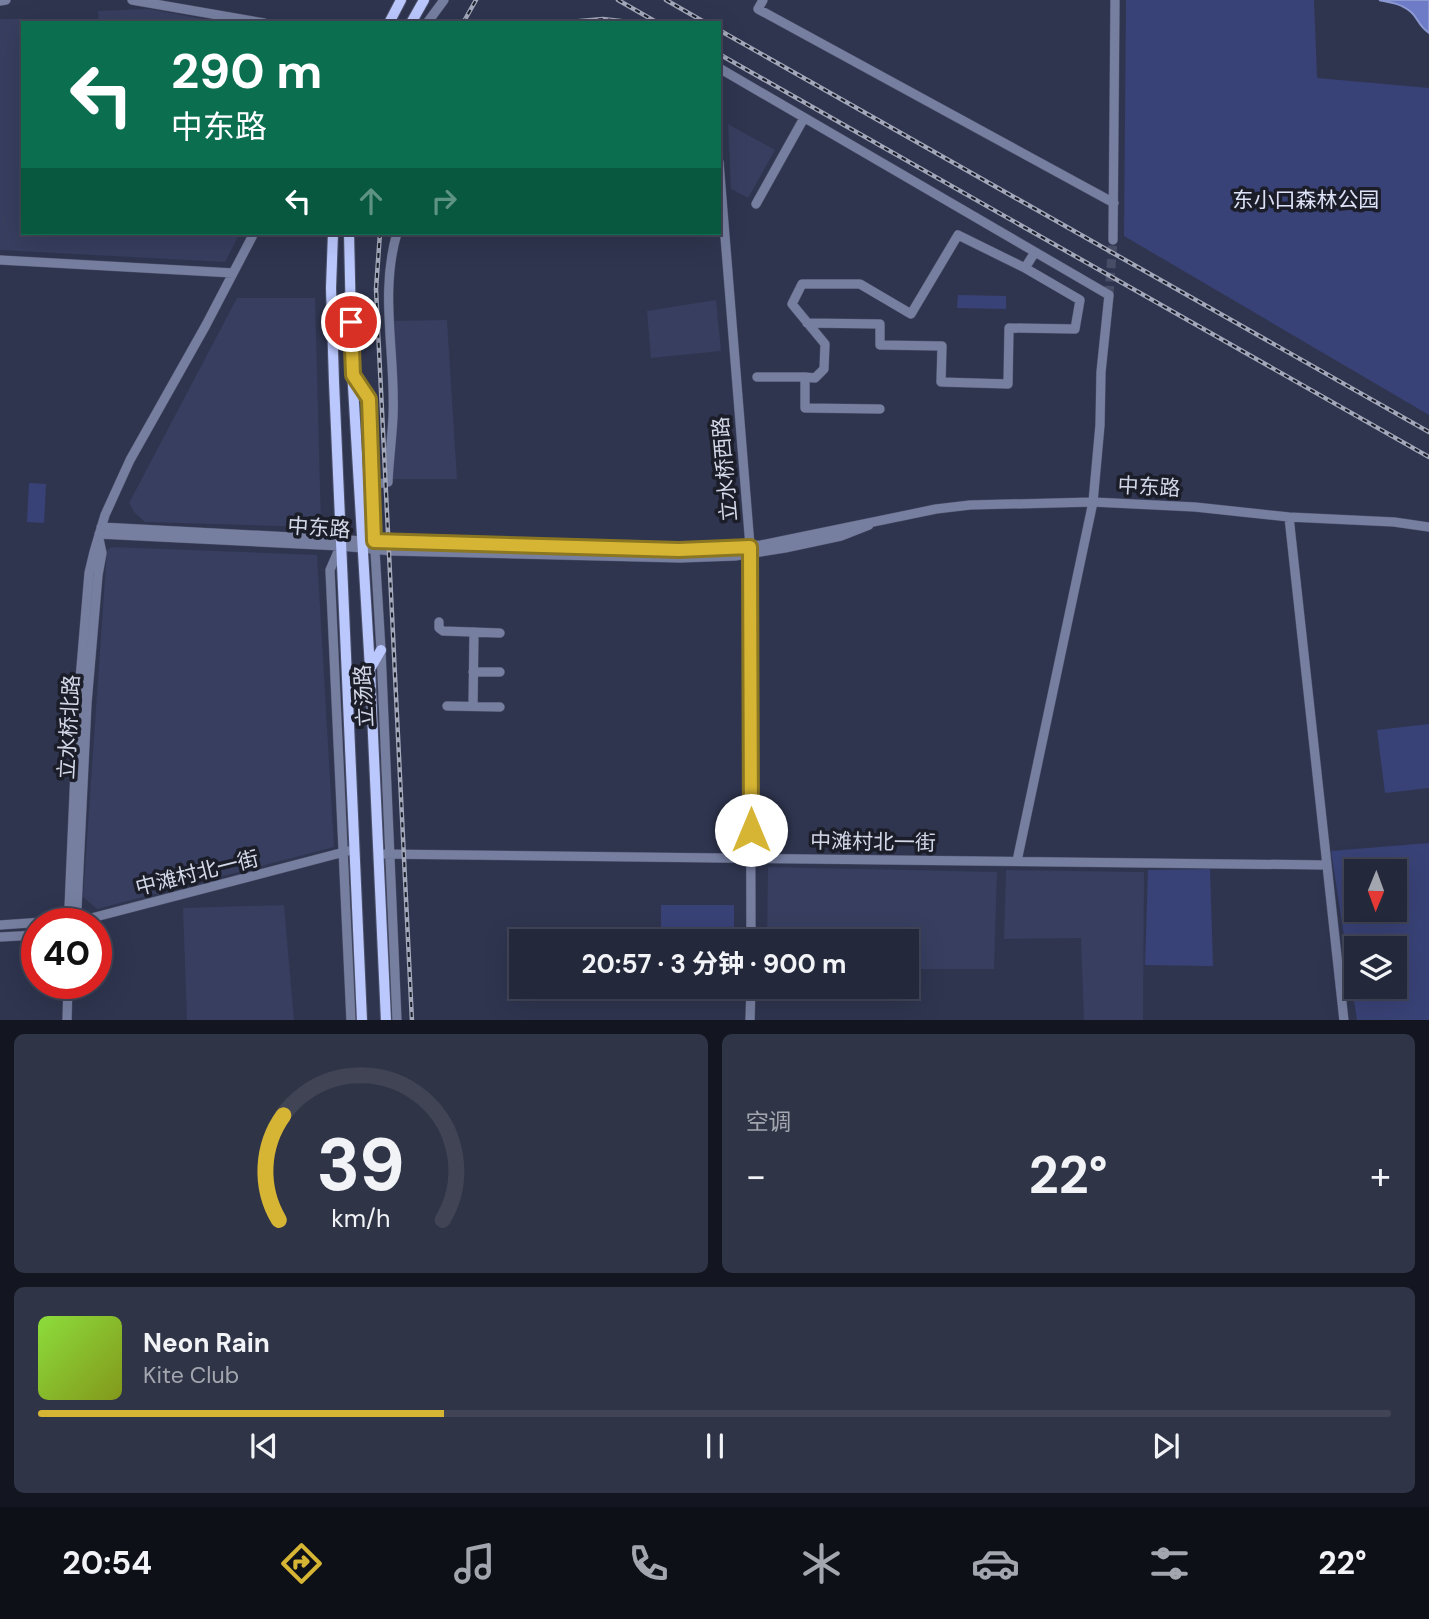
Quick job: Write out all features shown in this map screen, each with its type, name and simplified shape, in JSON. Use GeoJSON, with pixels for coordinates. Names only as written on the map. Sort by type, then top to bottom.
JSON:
{"type":"FeatureCollection","features":[{"type":"Feature","properties":{"kind":"main road"},"geometry":{"type":"LineString","coordinates":[[390,21],[401,0]]}},
{"type":"Feature","properties":{"kind":"main road"},"geometry":{"type":"LineString","coordinates":[[412,21],[424,0]]}},
{"type":"Feature","properties":{"kind":"main road","name":"立汤路"},"geometry":{"type":"LineString","coordinates":[[333,235],[331,312],[341,542],[348,856],[362,1020]]}},
{"type":"Feature","properties":{"kind":"main road","name":"立汤路"},"geometry":{"type":"LineString","coordinates":[[349,235],[362,545],[385,853],[389,959],[386,1020]]}},
{"type":"Feature","properties":{"kind":"main road"},"geometry":{"type":"LineString","coordinates":[[370,669],[381,650]]}},
{"type":"Feature","properties":{"kind":"street"},"geometry":{"type":"LineString","coordinates":[[0,1],[6,0]]}},
{"type":"Feature","properties":{"kind":"street"},"geometry":{"type":"LineString","coordinates":[[132,0],[253,21]]}},
{"type":"Feature","properties":{"kind":"street"},"geometry":{"type":"LineString","coordinates":[[389,21],[394,0]]}},
{"type":"Feature","properties":{"kind":"street"},"geometry":{"type":"LineString","coordinates":[[428,21],[444,0]]}},
{"type":"Feature","properties":{"kind":"street"},"geometry":{"type":"LineString","coordinates":[[762,0],[758,9],[1114,203]]}},
{"type":"Feature","properties":{"kind":"street"},"geometry":{"type":"LineString","coordinates":[[1114,240],[1115,0]]}},
{"type":"Feature","properties":{"kind":"street"},"geometry":{"type":"LineString","coordinates":[[721,69],[1109,295],[1093,502],[1017,861]]}},
{"type":"Feature","properties":{"kind":"street"},"geometry":{"type":"LineString","coordinates":[[756,204],[804,118]]}},
{"type":"Feature","properties":{"kind":"street","name":"立水桥西路"},"geometry":{"type":"LineString","coordinates":[[721,198],[750,550],[751,929]]}},
{"type":"Feature","properties":{"kind":"street","name":"立水桥北路"},"geometry":{"type":"LineString","coordinates":[[70,908],[78,703],[89,573],[100,531],[136,449],[253,235]]}},
{"type":"Feature","properties":{"kind":"street"},"geometry":{"type":"LineString","coordinates":[[371,485],[388,482],[393,416],[387,296],[390,257],[396,235]]}},
{"type":"Feature","properties":{"kind":"street"},"geometry":{"type":"LineString","coordinates":[[757,377],[815,377],[824,369],[825,344],[807,323],[792,304],[802,284],[860,284],[911,314],[958,235],[1025,268],[1080,300],[1074,329],[1009,328],[1008,384],[941,382],[942,346],[880,345],[880,324],[807,323]]}},
{"type":"Feature","properties":{"kind":"street"},"geometry":{"type":"LineString","coordinates":[[1025,268],[1035,252]]}},
{"type":"Feature","properties":{"kind":"street"},"geometry":{"type":"LineString","coordinates":[[0,260],[233,273]]}},
{"type":"Feature","properties":{"kind":"street","name":"立汤路"},"geometry":{"type":"LineString","coordinates":[[353,375],[369,399],[371,485],[381,650],[385,853]]}},
{"type":"Feature","properties":{"kind":"street"},"geometry":{"type":"LineString","coordinates":[[805,377],[805,408],[880,409]]}},
{"type":"Feature","properties":{"kind":"street","name":"中东路"},"geometry":{"type":"LineString","coordinates":[[100,531],[341,542],[374,546],[750,550],[860,523],[869,525],[936,509],[970,505],[1093,502],[1195,507],[1429,527]]}},
{"type":"Feature","properties":{"kind":"street"},"geometry":{"type":"LineString","coordinates":[[1289,517],[1344,1020]]}},
{"type":"Feature","properties":{"kind":"street"},"geometry":{"type":"LineString","coordinates":[[439,622],[439,628],[443,631],[500,633]]}},
{"type":"Feature","properties":{"kind":"street"},"geometry":{"type":"LineString","coordinates":[[473,706],[474,632]]}},
{"type":"Feature","properties":{"kind":"street"},"geometry":{"type":"LineString","coordinates":[[473,672],[500,672]]}},
{"type":"Feature","properties":{"kind":"street"},"geometry":{"type":"LineString","coordinates":[[447,706],[500,707]]}},
{"type":"Feature","properties":{"kind":"street","name":"中滩村北一街"},"geometry":{"type":"LineString","coordinates":[[385,853],[1325,865]]}},
{"type":"Feature","properties":{"kind":"street","name":"立汤路"},"geometry":{"type":"LineString","coordinates":[[348,856],[351,1020]]}},
{"type":"Feature","properties":{"kind":"street","name":"中滩村北一街"},"geometry":{"type":"LineString","coordinates":[[112,913],[348,856]]}},
{"type":"Feature","properties":{"kind":"street","name":"中滩村北一街"},"geometry":{"type":"LineString","coordinates":[[112,918],[348,856]]}},
{"type":"Feature","properties":{"kind":"street","name":"中滩村北一街"},"geometry":{"type":"LineString","coordinates":[[0,925],[21,923]]}},
{"type":"Feature","properties":{"kind":"street"},"geometry":{"type":"LineString","coordinates":[[0,937],[21,935]]}},
{"type":"Feature","properties":{"kind":"street","name":"立汤路"},"geometry":{"type":"LineString","coordinates":[[389,959],[397,1020]]}},
{"type":"Feature","properties":{"kind":"street"},"geometry":{"type":"LineString","coordinates":[[67,1020],[68,999]]}},
{"type":"Feature","properties":{"kind":"street"},"geometry":{"type":"LineString","coordinates":[[750,1020],[751,999]]}},
{"type":"Feature","properties":{"kind":"shaded area"},"geometry":{"type":"Polygon","coordinates":[[[1379,0],[1429,0],[1429,33],[1407,9],[1379,0]]]}},
{"type":"Feature","properties":{"kind":"shaded area"},"geometry":{"type":"Polygon","coordinates":[[[149,9],[215,21],[99,21],[98,11],[149,9]]]}},
{"type":"Feature","properties":{"kind":"shaded area"},"geometry":{"type":"Polygon","coordinates":[[[0,19],[90,19],[21,21],[21,235],[239,235],[225,262],[0,250],[0,19]]]}},
{"type":"Feature","properties":{"kind":"shaded area"},"geometry":{"type":"Polygon","coordinates":[[[728,124],[775,150],[748,198],[731,189],[728,124]]]}},
{"type":"Feature","properties":{"kind":"shaded area"},"geometry":{"type":"Polygon","coordinates":[[[237,298],[315,298],[321,524],[314,527],[145,522],[129,503],[237,298]]]}},
{"type":"Feature","properties":{"kind":"shaded area"},"geometry":{"type":"Polygon","coordinates":[[[716,300],[721,351],[651,358],[647,311],[716,300]]]}},
{"type":"Feature","properties":{"kind":"shaded area"},"geometry":{"type":"Polygon","coordinates":[[[447,320],[457,479],[393,479],[391,321],[447,320]]]}},
{"type":"Feature","properties":{"kind":"shaded area"},"geometry":{"type":"Polygon","coordinates":[[[112,547],[317,555],[334,847],[101,908],[96,908],[83,897],[107,550],[112,547]]]}},
{"type":"Feature","properties":{"kind":"shaded area"},"geometry":{"type":"Polygon","coordinates":[[[768,867],[997,872],[994,969],[919,969],[919,929],[767,929],[768,867]]]}},
{"type":"Feature","properties":{"kind":"shaded area"},"geometry":{"type":"Polygon","coordinates":[[[1006,870],[1144,872],[1143,1020],[1084,1020],[1081,938],[1004,939],[1006,870]]]}},
{"type":"Feature","properties":{"kind":"shaded area"},"geometry":{"type":"Polygon","coordinates":[[[284,905],[294,1020],[187,1020],[183,908],[284,905]]]}},
{"type":"Feature","properties":{"kind":"green space","name":"东小口森林公园"},"geometry":{"type":"Polygon","coordinates":[[[1126,0],[1314,0],[1317,78],[1429,88],[1429,415],[1124,236],[1126,0]]]}},
{"type":"Feature","properties":{"kind":"green space"},"geometry":{"type":"Polygon","coordinates":[[[958,295],[1006,296],[1006,309],[957,308],[958,295]]]}},
{"type":"Feature","properties":{"kind":"green space"},"geometry":{"type":"Polygon","coordinates":[[[29,483],[46,484],[44,523],[27,522],[29,483]]]}},
{"type":"Feature","properties":{"kind":"green space"},"geometry":{"type":"Polygon","coordinates":[[[1429,724],[1429,788],[1385,793],[1377,730],[1429,724]]]}},
{"type":"Feature","properties":{"kind":"green space"},"geometry":{"type":"Polygon","coordinates":[[[1429,843],[1429,1020],[1357,1020],[1354,999],[1407,999],[1407,936],[1344,936],[1331,851],[1429,843]]]}},
{"type":"Feature","properties":{"kind":"green space"},"geometry":{"type":"Polygon","coordinates":[[[1210,869],[1213,966],[1145,965],[1148,870],[1210,869]]]}},
{"type":"Feature","properties":{"kind":"green space"},"geometry":{"type":"Polygon","coordinates":[[[661,905],[734,905],[734,929],[661,929],[661,905]]]}},
{"type":"Feature","properties":{"kind":"tunnel"},"geometry":{"type":"LineString","coordinates":[[1109,295],[1113,240]]}},
{"type":"Feature","properties":{"kind":"railway"},"geometry":{"type":"LineString","coordinates":[[464,21],[476,0]]}},
{"type":"Feature","properties":{"kind":"railway"},"geometry":{"type":"LineString","coordinates":[[618,0],[655,21]]}},
{"type":"Feature","properties":{"kind":"railway"},"geometry":{"type":"LineString","coordinates":[[666,0],[703,21]]}},
{"type":"Feature","properties":{"kind":"railway"},"geometry":{"type":"LineString","coordinates":[[580,21],[620,21]]}},
{"type":"Feature","properties":{"kind":"railway"},"geometry":{"type":"LineString","coordinates":[[721,31],[1429,432]]}},
{"type":"Feature","properties":{"kind":"railway"},"geometry":{"type":"LineString","coordinates":[[721,55],[1429,457]]}},
{"type":"Feature","properties":{"kind":"railway"},"geometry":{"type":"LineString","coordinates":[[380,235],[376,289],[412,1020]]}},
{"type":"Feature","properties":{"kind":"route"},"geometry":{"type":"LineString","coordinates":[[351,322],[353,375],[369,399],[374,541],[679,550],[750,547],[751,830]]}}]}
